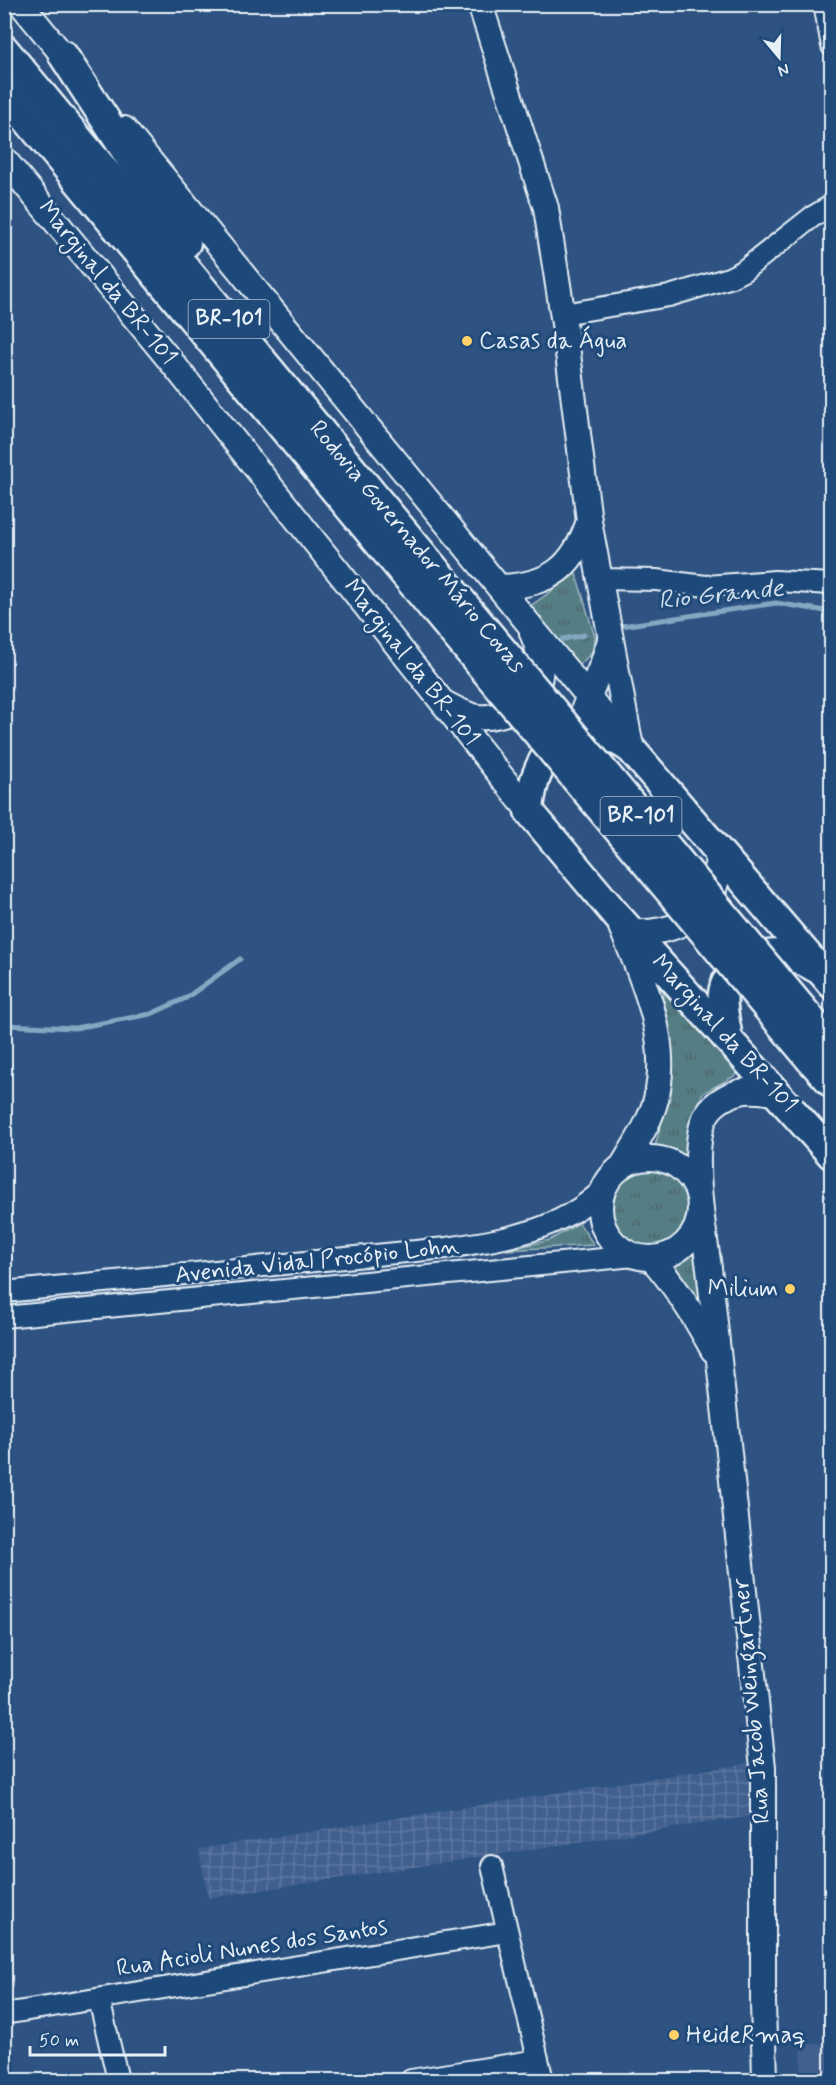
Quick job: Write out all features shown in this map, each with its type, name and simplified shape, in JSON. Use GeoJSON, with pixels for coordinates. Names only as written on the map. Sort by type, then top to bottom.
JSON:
{"type":"FeatureCollection","features":[{"type":"Feature","properties":{"kind":"highway","name":"Rodovia Governador Mário Covas"},"geometry":{"type":"LineString","coordinates":[[4,49],[261,358],[442,598]]}},
{"type":"Feature","properties":{"kind":"highway"},"geometry":{"type":"LineString","coordinates":[[63,55],[261,358]]}},
{"type":"Feature","properties":{"kind":"highway","name":"Rodovia Governador Mário Covas"},"geometry":{"type":"LineString","coordinates":[[4,92],[442,598],[824,1048],[831,1083]]}},
{"type":"Feature","properties":{"kind":"highway"},"geometry":{"type":"LineString","coordinates":[[529,811],[530,796],[539,768],[550,750],[562,739],[577,729],[599,732],[616,739],[631,749],[825,977]]}},
{"type":"Feature","properties":{"kind":"highway","name":"Marginal da BR-101"},"geometry":{"type":"LineString","coordinates":[[529,811],[625,924],[831,1155]]}},
{"type":"Feature","properties":{"kind":"highway"},"geometry":{"type":"LineString","coordinates":[[728,1039],[722,999],[726,983],[742,965],[763,954],[786,955],[803,961],[825,977]]}},
{"type":"Feature","properties":{"kind":"main road"},"geometry":{"type":"LineString","coordinates":[[21,4],[631,749]]}},
{"type":"Feature","properties":{"kind":"main road"},"geometry":{"type":"LineString","coordinates":[[480,4],[546,208],[563,314],[589,521],[631,749]]}},
{"type":"Feature","properties":{"kind":"main road","name":"Marginal da BR-101"},"geometry":{"type":"LineString","coordinates":[[4,159],[210,409],[529,811]]}},
{"type":"Feature","properties":{"kind":"main road"},"geometry":{"type":"LineString","coordinates":[[500,587],[524,586],[547,578],[554,573],[567,563],[581,544],[589,521]]}},
{"type":"Feature","properties":{"kind":"main road"},"geometry":{"type":"LineString","coordinates":[[442,702],[476,717],[499,717],[522,705],[537,688],[541,663],[537,643],[526,620]]}},
{"type":"Feature","properties":{"kind":"main road"},"geometry":{"type":"LineString","coordinates":[[577,729],[603,662],[610,637]]}},
{"type":"Feature","properties":{"kind":"main road"},"geometry":{"type":"LineString","coordinates":[[625,924],[649,933],[670,930],[683,924],[702,907],[714,890],[717,877],[717,851]]}},
{"type":"Feature","properties":{"kind":"main road"},"geometry":{"type":"LineString","coordinates":[[623,1165],[639,1159],[656,1158],[672,1162],[685,1172],[695,1185],[700,1201],[699,1218],[693,1234],[682,1246],[667,1255],[642,1257],[620,1248],[608,1237],[601,1222],[599,1206],[602,1190],[611,1176],[623,1165],[646,1124],[656,1099],[660,1069],[657,1030],[649,994],[625,924]]}},
{"type":"Feature","properties":{"kind":"main road","name":"Rua Jacob Weingartner"},"geometry":{"type":"LineString","coordinates":[[765,2080],[763,1767],[700,1201],[698,1145],[706,1115],[717,1102],[730,1095],[746,1091],[777,1093]]}},
{"type":"Feature","properties":{"kind":"main road","name":"Rua Jacob Weingartner"},"geometry":{"type":"LineString","coordinates":[[642,1257],[672,1282],[718,1359]]}},
{"type":"Feature","properties":{"kind":"street"},"geometry":{"type":"LineString","coordinates":[[824,4],[831,46]]}},
{"type":"Feature","properties":{"kind":"street"},"geometry":{"type":"LineString","coordinates":[[563,314],[669,296],[729,278],[743,271],[812,217],[831,205]]}},
{"type":"Feature","properties":{"kind":"street"},"geometry":{"type":"LineString","coordinates":[[599,579],[656,580],[706,586],[775,581],[831,585]]}},
{"type":"Feature","properties":{"kind":"street","name":"Avenida Vidal Procópio Lohn"},"geometry":{"type":"LineString","coordinates":[[4,1292],[446,1248],[503,1239],[553,1224],[586,1205],[602,1190]]}},
{"type":"Feature","properties":{"kind":"street","name":"Avenida Vidal Procópio Lohn"},"geometry":{"type":"LineString","coordinates":[[4,1317],[642,1257]]}},
{"type":"Feature","properties":{"kind":"street"},"geometry":{"type":"LineString","coordinates":[[492,1866],[543,2080]]}},
{"type":"Feature","properties":{"kind":"street","name":"Rua Acioli Nunes dos Santos"},"geometry":{"type":"LineString","coordinates":[[4,2014],[507,1932]]}},
{"type":"Feature","properties":{"kind":"street"},"geometry":{"type":"LineString","coordinates":[[99,1999],[118,2080]]}},
{"type":"Feature","properties":{"kind":"street"},"geometry":{"type":"LineString","coordinates":[[411,2080],[538,2060]]}},
{"type":"Feature","properties":{"kind":"shaded area"},"geometry":{"type":"Polygon","coordinates":[[[750,1763],[752,1816],[208,1898],[199,1849],[750,1763]]]}},
{"type":"Feature","properties":{"kind":"shaded area"},"geometry":{"type":"Polygon","coordinates":[[[801,2044],[831,2044],[831,2080],[801,2080],[801,2044]]]}},
{"type":"Feature","properties":{"kind":"green space"},"geometry":{"type":"Polygon","coordinates":[[[576,574],[595,637],[592,652],[578,667],[529,607],[576,574]]]}},
{"type":"Feature","properties":{"kind":"green space"},"geometry":{"type":"Polygon","coordinates":[[[663,992],[740,1073],[703,1093],[689,1126],[686,1159],[671,1151],[654,1149],[671,1074],[671,1048],[663,992]]]}},
{"type":"Feature","properties":{"kind":"green space"},"geometry":{"type":"Polygon","coordinates":[[[648,1168],[663,1171],[676,1179],[684,1192],[687,1207],[684,1222],[676,1235],[663,1243],[648,1246],[633,1243],[620,1235],[612,1222],[609,1207],[612,1192],[620,1179],[633,1171],[648,1168]]]}},
{"type":"Feature","properties":{"kind":"green space"},"geometry":{"type":"Polygon","coordinates":[[[579,1223],[594,1245],[506,1250],[550,1240],[579,1223]]]}},
{"type":"Feature","properties":{"kind":"green space"},"geometry":{"type":"Polygon","coordinates":[[[694,1246],[703,1308],[691,1289],[669,1263],[689,1254],[694,1246]]]}},
{"type":"Feature","properties":{"kind":"waterway","name":"Rio Grande"},"geometry":{"type":"LineString","coordinates":[[615,627],[776,603],[832,612]]}},
{"type":"Feature","properties":{"kind":"waterway","name":"Rio Grande"},"geometry":{"type":"LineString","coordinates":[[563,639],[584,635]]}},
{"type":"Feature","properties":{"kind":"waterway","name":"Rio Grande"},"geometry":{"type":"LineString","coordinates":[[4,1025],[75,1028],[151,1014],[186,998],[240,959]]}},
{"type":"Feature","properties":{"kind":"place","name":"Casas da Água"},"geometry":{"type":"Point","coordinates":[467,341]}},
{"type":"Feature","properties":{"kind":"place","name":"Milium"},"geometry":{"type":"Point","coordinates":[790,1289]}},
{"type":"Feature","properties":{"kind":"place","name":"HeideRmaq"},"geometry":{"type":"Point","coordinates":[674,2035]}}]}
